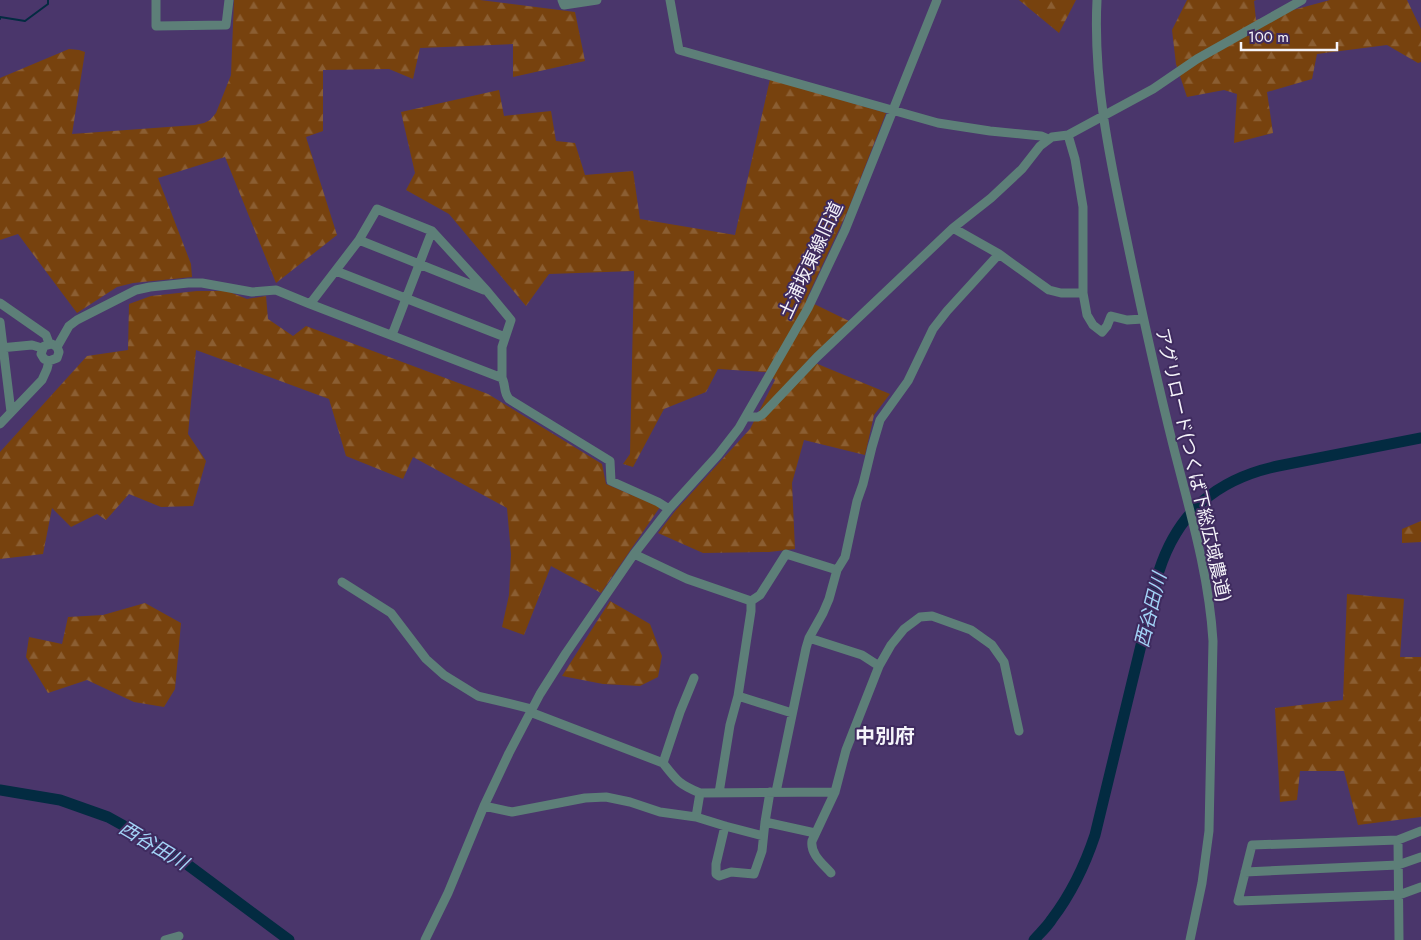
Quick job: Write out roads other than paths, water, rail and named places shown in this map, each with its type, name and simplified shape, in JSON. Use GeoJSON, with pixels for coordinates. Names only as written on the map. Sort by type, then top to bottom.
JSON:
{"type":"FeatureCollection","features":[{"type":"Feature","properties":{"kind":"street"},"geometry":{"type":"LineString","coordinates":[[156,0],[156,26],[226,25],[229,0]]}},
{"type":"Feature","properties":{"kind":"street"},"geometry":{"type":"LineString","coordinates":[[562,0],[564,5],[596,0]]}},
{"type":"Feature","properties":{"kind":"street"},"geometry":{"type":"LineString","coordinates":[[670,0],[679,50],[938,123],[1041,136],[1048,139]]}},
{"type":"Feature","properties":{"kind":"street","name":"土浦坂東線旧道"},"geometry":{"type":"LineString","coordinates":[[425,940],[448,893],[484,806],[531,710],[562,660],[634,554],[669,509],[718,455],[746,417],[808,308],[845,230],[937,0]]}},
{"type":"Feature","properties":{"kind":"street","name":"アグリロード(つくば下総広域農道)"},"geometry":{"type":"LineString","coordinates":[[1097,0],[1097,58],[1103,116],[1111,164],[1143,319],[1209,596],[1213,641],[1209,831],[1202,883],[1190,940]]}},
{"type":"Feature","properties":{"kind":"street"},"geometry":{"type":"LineString","coordinates":[[746,417],[758,417],[763,414],[817,358],[953,228],[1022,169],[1048,139],[1068,135],[1103,116],[1152,89],[1196,59],[1302,0]]}},
{"type":"Feature","properties":{"kind":"street"},"geometry":{"type":"LineString","coordinates":[[1068,135],[1075,159],[1084,207],[1083,293],[1087,315],[1093,325],[1102,332],[1111,316],[1127,320],[1143,319]]}},
{"type":"Feature","properties":{"kind":"street"},"geometry":{"type":"LineString","coordinates":[[310,304],[359,240],[377,209],[432,231],[511,320],[502,347],[502,378],[506,395],[509,399],[610,461],[612,481],[669,509]]}},
{"type":"Feature","properties":{"kind":"street"},"geometry":{"type":"LineString","coordinates":[[953,228],[999,254],[1049,290],[1061,293],[1083,293]]}},
{"type":"Feature","properties":{"kind":"street"},"geometry":{"type":"LineString","coordinates":[[392,335],[432,231]]}},
{"type":"Feature","properties":{"kind":"street"},"geometry":{"type":"LineString","coordinates":[[359,240],[487,291]]}},
{"type":"Feature","properties":{"kind":"street"},"geometry":{"type":"LineString","coordinates":[[725,826],[716,864],[716,874],[720,876],[731,872],[754,874],[762,851],[764,822],[792,713],[803,658],[810,638],[829,600],[837,570],[845,557],[857,501],[880,420],[908,381],[932,329],[999,254]]}},
{"type":"Feature","properties":{"kind":"street"},"geometry":{"type":"LineString","coordinates":[[336,271],[505,337]]}},
{"type":"Feature","properties":{"kind":"street"},"geometry":{"type":"LineString","coordinates":[[2,348],[32,344],[49,346],[59,352],[54,360],[46,360],[41,354],[49,346],[69,326],[77,320],[136,290],[150,287],[202,283],[252,292],[276,290],[502,378]]}},
{"type":"Feature","properties":{"kind":"street"},"geometry":{"type":"LineString","coordinates":[[0,303],[46,335],[49,346]]}},
{"type":"Feature","properties":{"kind":"street"},"geometry":{"type":"LineString","coordinates":[[0,322],[10,412]]}},
{"type":"Feature","properties":{"kind":"street"},"geometry":{"type":"LineString","coordinates":[[0,424],[42,380],[49,361]]}},
{"type":"Feature","properties":{"kind":"street"},"geometry":{"type":"LineString","coordinates":[[634,554],[687,579],[751,601]]}},
{"type":"Feature","properties":{"kind":"street"},"geometry":{"type":"LineString","coordinates":[[751,601],[760,595],[786,554],[837,570]]}},
{"type":"Feature","properties":{"kind":"street"},"geometry":{"type":"LineString","coordinates":[[342,582],[391,613],[426,659],[444,675],[478,696],[531,710],[663,763],[676,780],[700,793],[835,792]]}},
{"type":"Feature","properties":{"kind":"street"},"geometry":{"type":"LineString","coordinates":[[719,793],[729,732],[738,696],[751,601]]}},
{"type":"Feature","properties":{"kind":"street"},"geometry":{"type":"LineString","coordinates":[[831,873],[815,854],[811,844],[835,792],[846,750],[879,666],[891,645],[904,629],[920,617],[932,616],[971,630],[992,645],[1004,662],[1019,732]]}},
{"type":"Feature","properties":{"kind":"street"},"geometry":{"type":"LineString","coordinates":[[810,638],[862,655],[879,666]]}},
{"type":"Feature","properties":{"kind":"street"},"geometry":{"type":"LineString","coordinates":[[663,763],[680,712],[694,678]]}},
{"type":"Feature","properties":{"kind":"street"},"geometry":{"type":"LineString","coordinates":[[738,696],[792,713]]}},
{"type":"Feature","properties":{"kind":"street"},"geometry":{"type":"LineString","coordinates":[[696,817],[700,793]]}},
{"type":"Feature","properties":{"kind":"street"},"geometry":{"type":"LineString","coordinates":[[484,806],[512,812],[585,798],[606,797],[630,802],[660,812],[696,817],[763,836]]}},
{"type":"Feature","properties":{"kind":"street"},"geometry":{"type":"LineString","coordinates":[[764,822],[815,833]]}},
{"type":"Feature","properties":{"kind":"street"},"geometry":{"type":"LineString","coordinates":[[1421,831],[1398,840],[1252,845],[1238,900],[1399,895],[1421,887]]}},
{"type":"Feature","properties":{"kind":"street"},"geometry":{"type":"LineString","coordinates":[[1398,840],[1399,940]]}},
{"type":"Feature","properties":{"kind":"street"},"geometry":{"type":"LineString","coordinates":[[1245,872],[1398,865],[1421,857]]}},
{"type":"Feature","properties":{"kind":"street"},"geometry":{"type":"LineString","coordinates":[[165,940],[180,936]]}},
{"type":"Feature","properties":{"kind":"waterway"},"geometry":{"type":"LineString","coordinates":[[0,19],[0,17],[25,21],[48,4],[48,0]]}},
{"type":"Feature","properties":{"kind":"waterway","name":"西谷田川"},"geometry":{"type":"LineString","coordinates":[[1034,940],[1048,925],[1065,900],[1077,879],[1091,846],[1159,571],[1167,550],[1189,515],[1219,489],[1256,472],[1421,438]]}},
{"type":"Feature","properties":{"kind":"waterway","name":"西谷田川"},"geometry":{"type":"LineString","coordinates":[[0,790],[60,800],[108,817],[164,848],[289,940]]}},
{"type":"Feature","properties":{"kind":"district","name":"中別府"},"geometry":{"type":"Point","coordinates":[885,736]}}]}
